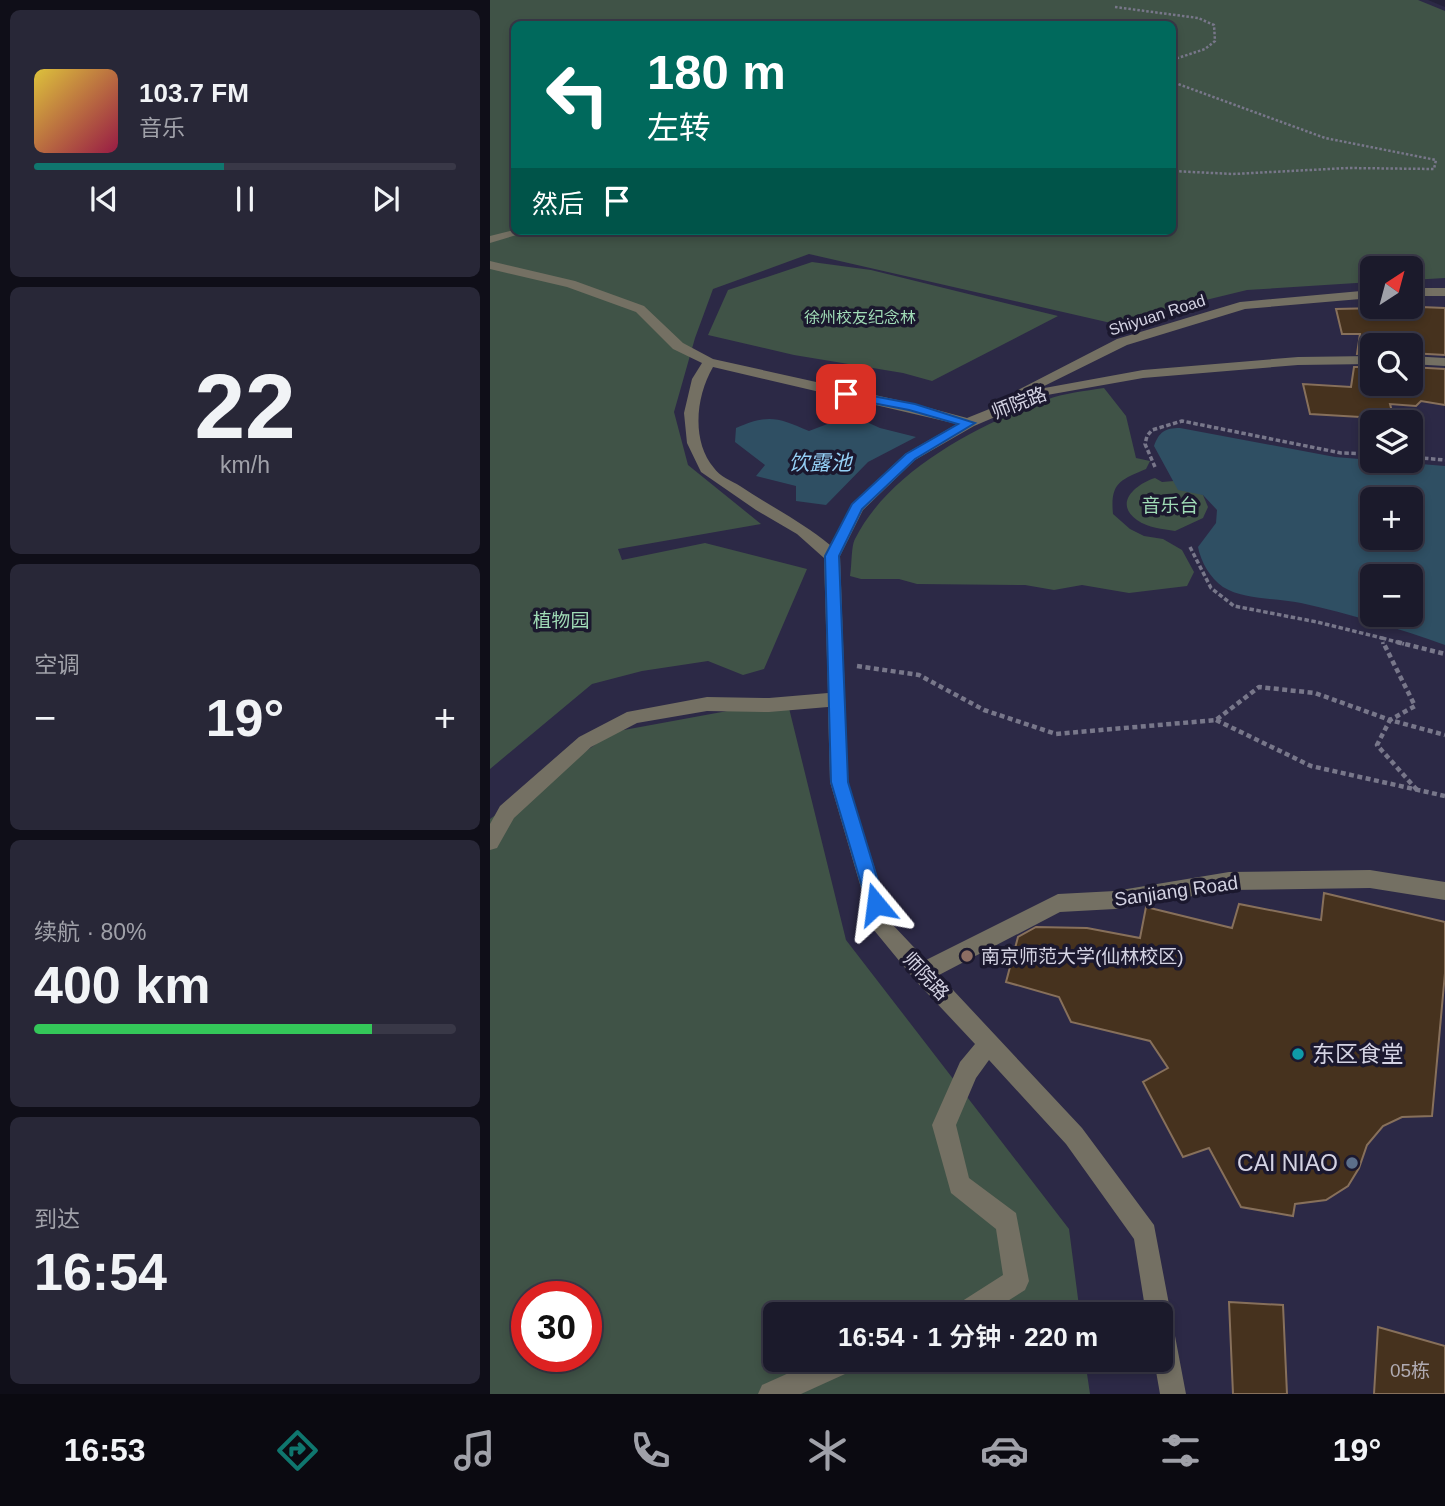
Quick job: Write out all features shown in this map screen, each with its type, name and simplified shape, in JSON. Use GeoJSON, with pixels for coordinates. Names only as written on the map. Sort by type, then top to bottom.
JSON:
{"type":"FeatureCollection","features":[{"type":"Feature","properties":{"kind":"street"},"geometry":{"type":"LineString","coordinates":[[490,240],[511,234]]}},
{"type":"Feature","properties":{"kind":"street"},"geometry":{"type":"LineString","coordinates":[[490,265],[571,284],[640,309],[678,346],[709,362],[911,407],[969,423]]}},
{"type":"Feature","properties":{"kind":"street"},"geometry":{"type":"LineString","coordinates":[[1423,292],[1445,292]]}},
{"type":"Feature","properties":{"kind":"street","name":"Shiyuan Road"},"geometry":{"type":"LineString","coordinates":[[969,423],[1030,386],[1122,342],[1244,305],[1360,295]]}},
{"type":"Feature","properties":{"kind":"street","name":"师院路"},"geometry":{"type":"LineString","coordinates":[[1157,1302],[1145,1234],[1074,1136],[883,929],[839,782],[832,556],[857,507],[910,457],[969,423],[1044,392],[1143,374],[1298,361],[1360,360]]}},
{"type":"Feature","properties":{"kind":"street"},"geometry":{"type":"LineString","coordinates":[[1423,361],[1445,362]]}},
{"type":"Feature","properties":{"kind":"street"},"geometry":{"type":"LineString","coordinates":[[709,362],[699,379],[691,413],[694,443],[708,472],[802,530],[832,556]]}},
{"type":"Feature","properties":{"kind":"street"},"geometry":{"type":"LineString","coordinates":[[490,842],[506,812],[585,742],[633,717],[707,704],[769,705],[837,699]]}},
{"type":"Feature","properties":{"kind":"street","name":"Sanjiang Road"},"geometry":{"type":"LineString","coordinates":[[922,973],[1058,903],[1115,900],[1229,881],[1370,879],[1445,891]]}},
{"type":"Feature","properties":{"kind":"street"},"geometry":{"type":"LineString","coordinates":[[984,1302],[1016,1281],[1007,1222],[959,1185],[944,1125],[968,1070],[989,1043]]}},
{"type":"Feature","properties":{"kind":"street"},"geometry":{"type":"LineString","coordinates":[[771,1394],[820,1372]]}},
{"type":"Feature","properties":{"kind":"street"},"geometry":{"type":"LineString","coordinates":[[1169,1372],[1173,1394]]}},
{"type":"Feature","properties":{"kind":"path"},"geometry":{"type":"LineString","coordinates":[[1115,7],[1198,18],[1214,25],[1215,40],[1205,49],[1176,59]]}},
{"type":"Feature","properties":{"kind":"path"},"geometry":{"type":"LineString","coordinates":[[1176,82],[1313,134],[1348,144],[1409,152],[1436,160],[1434,169],[1339,168],[1307,172],[1199,174],[1176,171]]}},
{"type":"Feature","properties":{"kind":"path"},"geometry":{"type":"LineString","coordinates":[[1155,467],[1145,444],[1147,436],[1152,430],[1182,421],[1340,453],[1360,454]]}},
{"type":"Feature","properties":{"kind":"path"},"geometry":{"type":"LineString","coordinates":[[1423,458],[1445,460]]}},
{"type":"Feature","properties":{"kind":"path"},"geometry":{"type":"LineString","coordinates":[[1190,547],[1208,587],[1226,604],[1253,614],[1307,620],[1445,654]]}},
{"type":"Feature","properties":{"kind":"path"},"geometry":{"type":"LineString","coordinates":[[1382,638],[1384,649],[1415,706],[1390,720],[1377,745],[1417,790]]}},
{"type":"Feature","properties":{"kind":"path"},"geometry":{"type":"LineString","coordinates":[[836,663],[919,675],[984,709],[1056,734],[1216,720],[1311,766],[1445,796]]}},
{"type":"Feature","properties":{"kind":"path"},"geometry":{"type":"LineString","coordinates":[[1216,720],[1259,687],[1315,693],[1390,720],[1445,735]]}},
{"type":"Feature","properties":{"kind":"shaded area","name":"南京师范大学(仙林校区)"},"geometry":{"type":"Polygon","coordinates":[[[490,0],[1428,0],[1445,7],[1445,1394],[490,1394],[490,0]]]}},
{"type":"Feature","properties":{"kind":"green space","name":"植物园"},"geometry":{"type":"Polygon","coordinates":[[[490,0],[1418,0],[1445,11],[1445,278],[1423,279],[1423,256],[1360,256],[1360,283],[1247,290],[1111,323],[809,254],[713,289],[695,338],[674,412],[688,465],[761,524],[618,549],[622,560],[705,543],[807,569],[764,669],[743,675],[708,661],[642,671],[592,684],[490,769],[490,0]]]}},
{"type":"Feature","properties":{"kind":"green space","name":"徐州校友纪念林"},"geometry":{"type":"Polygon","coordinates":[[[812,262],[871,270],[1058,316],[932,381],[903,373],[794,355],[708,335],[728,290],[812,262]]]}},
{"type":"Feature","properties":{"kind":"green space"},"geometry":{"type":"Polygon","coordinates":[[[1104,388],[1126,416],[1136,458],[1150,461],[1146,469],[1129,476],[1115,489],[1113,514],[1130,529],[1144,536],[1163,539],[1182,550],[1194,572],[1187,586],[1129,593],[1082,585],[1054,590],[1025,585],[917,584],[899,579],[861,579],[850,576],[855,539],[870,515],[912,472],[965,437],[1020,410],[1075,392],[1104,388]]]}},
{"type":"Feature","properties":{"kind":"green space","name":"音乐台"},"geometry":{"type":"Polygon","coordinates":[[[1155,478],[1162,482],[1174,481],[1203,495],[1208,507],[1203,518],[1175,531],[1137,520],[1130,514],[1127,501],[1135,489],[1155,478]]]}},
{"type":"Feature","properties":{"kind":"green space"},"geometry":{"type":"Polygon","coordinates":[[[787,700],[846,940],[1069,1229],[1078,1302],[763,1302],[763,1372],[1087,1372],[1090,1394],[490,1394],[490,819],[613,732],[787,700]]]}},
{"type":"Feature","properties":{"kind":"water","name":"饮露池"},"geometry":{"type":"Polygon","coordinates":[[[851,415],[880,428],[916,437],[868,462],[826,505],[796,501],[796,486],[756,476],[765,465],[735,442],[736,428],[756,421],[780,420],[809,431],[851,415]]]}},
{"type":"Feature","properties":{"kind":"water"},"geometry":{"type":"Polygon","coordinates":[[[1180,428],[1335,457],[1360,459],[1360,473],[1423,473],[1423,464],[1445,466],[1445,645],[1390,627],[1423,627],[1423,564],[1360,564],[1360,618],[1292,601],[1241,594],[1223,587],[1207,569],[1198,547],[1216,523],[1217,510],[1203,495],[1178,490],[1154,446],[1158,437],[1167,430],[1180,428]]]}},
{"type":"Feature","properties":{"kind":"building"},"geometry":{"type":"Polygon","coordinates":[[[1423,307],[1445,308],[1445,355],[1423,354],[1423,333],[1342,334],[1336,309],[1360,308],[1360,319],[1423,319],[1423,307]]]}},
{"type":"Feature","properties":{"kind":"building"},"geometry":{"type":"Polygon","coordinates":[[[1354,367],[1360,367],[1360,396],[1423,396],[1423,368],[1445,369],[1445,405],[1421,401],[1416,406],[1390,404],[1392,410],[1360,410],[1360,417],[1310,414],[1303,384],[1351,387],[1354,367]]]}},
{"type":"Feature","properties":{"kind":"building","name":"东区食堂"},"geometry":{"type":"Polygon","coordinates":[[[1324,893],[1445,922],[1445,973],[1432,1116],[1402,1117],[1383,1126],[1367,1145],[1359,1168],[1348,1186],[1326,1200],[1295,1204],[1293,1216],[1241,1207],[1209,1148],[1183,1157],[1143,1082],[1168,1068],[1150,1041],[1071,1022],[1059,997],[1006,982],[1018,937],[1036,927],[1087,928],[1140,938],[1146,907],[1232,928],[1239,904],[1321,920],[1324,893]]]}},
{"type":"Feature","properties":{"kind":"building"},"geometry":{"type":"Polygon","coordinates":[[[1229,1302],[1283,1305],[1287,1394],[1233,1394],[1229,1302]]]}},
{"type":"Feature","properties":{"kind":"building"},"geometry":{"type":"Polygon","coordinates":[[[1378,1327],[1445,1346],[1445,1394],[1374,1394],[1378,1327]]]}},
{"type":"Feature","properties":{"kind":"place","name":"南京师范大学(仙林校区)"},"geometry":{"type":"Point","coordinates":[967,956]}},
{"type":"Feature","properties":{"kind":"place","name":"东区食堂"},"geometry":{"type":"Point","coordinates":[1298,1054]}},
{"type":"Feature","properties":{"kind":"place","name":"CAI NIAO"},"geometry":{"type":"Point","coordinates":[1352,1163]}},
{"type":"Feature","properties":{"kind":"route"},"geometry":{"type":"LineString","coordinates":[[846,394],[911,407],[969,423],[910,457],[857,507],[832,556],[839,782],[876,904]]}}]}
